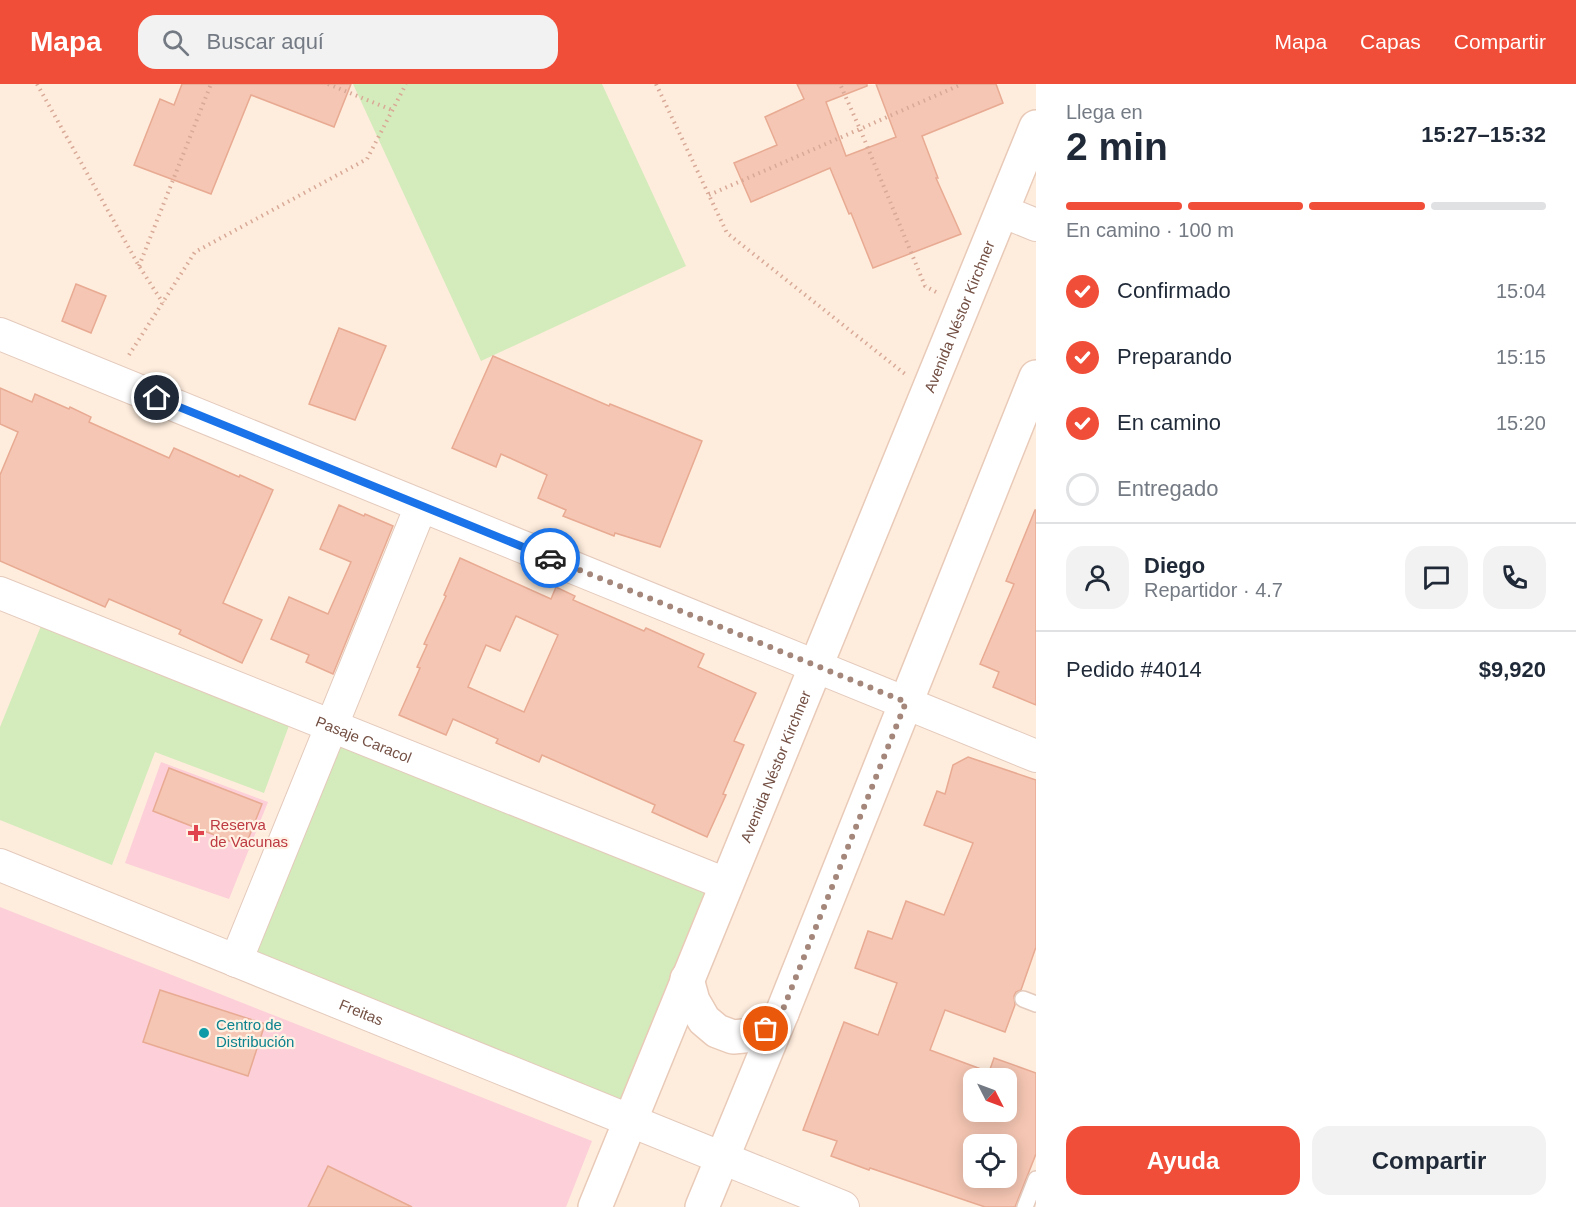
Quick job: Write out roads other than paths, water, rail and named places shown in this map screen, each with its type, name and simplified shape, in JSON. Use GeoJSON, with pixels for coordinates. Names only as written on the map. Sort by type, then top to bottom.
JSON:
{"type":"FeatureCollection","features":[{"type":"Feature","properties":{"kind":"main road","name":"Avenida Néstor Kirchner"},"geometry":{"type":"LineString","coordinates":[[594,1207],[1036,127]]}},
{"type":"Feature","properties":{"kind":"main road"},"geometry":{"type":"LineString","coordinates":[[702,1207],[1036,377]]}},
{"type":"Feature","properties":{"kind":"main road"},"geometry":{"type":"LineString","coordinates":[[687,979],[693,1001],[704,1020],[717,1031],[733,1037],[754,1035],[766,1029],[782,1012]]}},
{"type":"Feature","properties":{"kind":"street"},"geometry":{"type":"LineString","coordinates":[[1002,211],[1036,225]]}},
{"type":"Feature","properties":{"kind":"street"},"geometry":{"type":"LineString","coordinates":[[0,334],[1036,756]]}},
{"type":"Feature","properties":{"kind":"street"},"geometry":{"type":"LineString","coordinates":[[236,961],[421,506]]}},
{"type":"Feature","properties":{"kind":"street","name":"Pasaje Caracol"},"geometry":{"type":"LineString","coordinates":[[0,593],[726,884]]}},
{"type":"Feature","properties":{"kind":"street","name":"Freitas"},"geometry":{"type":"LineString","coordinates":[[0,865],[843,1207]]}},
{"type":"Feature","properties":{"kind":"lane"},"geometry":{"type":"LineString","coordinates":[[1025,1207],[1036,1179]]}},
{"type":"Feature","properties":{"kind":"place","name":"Reserva de Vacunas"},"geometry":{"type":"Point","coordinates":[196,833]}},
{"type":"Feature","properties":{"kind":"place","name":"Centro de Distribución"},"geometry":{"type":"Point","coordinates":[204,1033]}}]}
